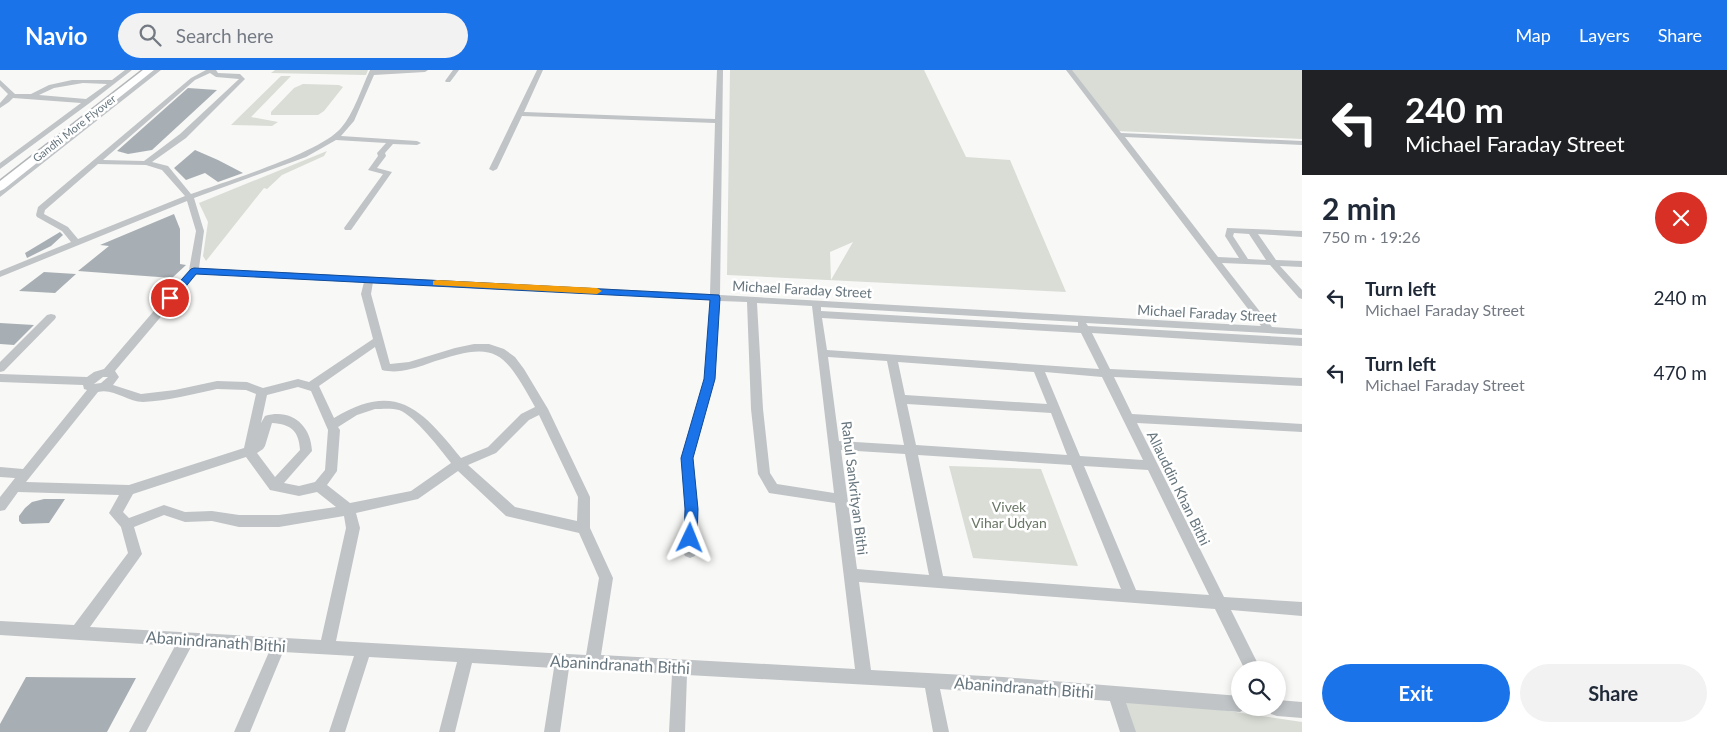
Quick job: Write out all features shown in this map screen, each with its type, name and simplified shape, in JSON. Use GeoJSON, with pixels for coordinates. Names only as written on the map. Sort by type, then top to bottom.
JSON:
{"type":"FeatureCollection","features":[{"type":"Feature","properties":{"kind":"highway","name":"Gandhi More Flyover"},"geometry":{"type":"LineString","coordinates":[[0,177],[140,70]]}},
{"type":"Feature","properties":{"kind":"highway","name":"Gandhi More Flyover"},"geometry":{"type":"LineString","coordinates":[[0,187],[149,70]]}},
{"type":"Feature","properties":{"kind":"street"},"geometry":{"type":"LineString","coordinates":[[0,167],[129,70]]}},
{"type":"Feature","properties":{"kind":"street"},"geometry":{"type":"LineString","coordinates":[[0,195],[158,70]]}},
{"type":"Feature","properties":{"kind":"street"},"geometry":{"type":"LineString","coordinates":[[77,243],[65,230],[43,218],[39,212],[193,79],[212,70],[216,75],[240,76],[242,79],[193,126],[146,163]]}},
{"type":"Feature","properties":{"kind":"street"},"geometry":{"type":"LineString","coordinates":[[0,274],[303,155],[344,131],[373,71],[425,70]]}},
{"type":"Feature","properties":{"kind":"street"},"geometry":{"type":"LineString","coordinates":[[448,81],[456,70]]}},
{"type":"Feature","properties":{"kind":"street"},"geometry":{"type":"LineString","coordinates":[[493,169],[540,70]]}},
{"type":"Feature","properties":{"kind":"street"},"geometry":{"type":"LineString","coordinates":[[690,552],[692,509],[687,458],[710,379],[716,298],[720,70]]}},
{"type":"Feature","properties":{"kind":"street"},"geometry":{"type":"LineString","coordinates":[[1069,70],[1269,330]]}},
{"type":"Feature","properties":{"kind":"street"},"geometry":{"type":"LineString","coordinates":[[33,96],[43,89],[59,85],[85,81],[114,82]]}},
{"type":"Feature","properties":{"kind":"street"},"geometry":{"type":"LineString","coordinates":[[1,88],[12,94],[11,96]]}},
{"type":"Feature","properties":{"kind":"street"},"geometry":{"type":"LineString","coordinates":[[0,104],[5,97],[1,88]]}},
{"type":"Feature","properties":{"kind":"street"},"geometry":{"type":"LineString","coordinates":[[0,104],[11,96],[52,97],[67,101],[89,101]]}},
{"type":"Feature","properties":{"kind":"street"},"geometry":{"type":"LineString","coordinates":[[518,114],[718,121]]}},
{"type":"Feature","properties":{"kind":"street"},"geometry":{"type":"LineString","coordinates":[[1120,135],[1302,143]]}},
{"type":"Feature","properties":{"kind":"street"},"geometry":{"type":"LineString","coordinates":[[411,151],[422,136]]}},
{"type":"Feature","properties":{"kind":"street"},"geometry":{"type":"LineString","coordinates":[[334,138],[417,143]]}},
{"type":"Feature","properties":{"kind":"street"},"geometry":{"type":"LineString","coordinates":[[348,228],[388,172],[372,170],[382,156],[381,153],[391,142]]}},
{"type":"Feature","properties":{"kind":"street"},"geometry":{"type":"LineString","coordinates":[[0,506],[96,385],[98,375],[108,372],[194,271],[200,231],[190,198],[165,168],[146,163],[96,162]]}},
{"type":"Feature","properties":{"kind":"street"},"geometry":{"type":"LineString","coordinates":[[1246,262],[1229,236],[1230,230],[1302,234]]}},
{"type":"Feature","properties":{"kind":"street"},"geometry":{"type":"LineString","coordinates":[[1252,231],[1273,263],[1302,296]]}},
{"type":"Feature","properties":{"kind":"street"},"geometry":{"type":"LineString","coordinates":[[1215,260],[1302,264]]}},
{"type":"Feature","properties":{"kind":"street","name":"Michael Faraday Street"},"geometry":{"type":"LineString","coordinates":[[194,271],[752,300],[816,309],[1082,325],[1302,332]]}},
{"type":"Feature","properties":{"kind":"street"},"geometry":{"type":"LineString","coordinates":[[369,280],[366,294],[386,367],[402,369],[456,351],[477,347],[495,348],[509,356],[519,368],[542,409],[584,497],[583,528],[606,578],[592,662]]}},
{"type":"Feature","properties":{"kind":"street"},"geometry":{"type":"LineString","coordinates":[[752,300],[757,409],[764,474],[773,489],[841,499]]}},
{"type":"Feature","properties":{"kind":"street","name":"Rahul Sankrityan Bithi"},"geometry":{"type":"LineString","coordinates":[[816,309],[864,677]]}},
{"type":"Feature","properties":{"kind":"street"},"geometry":{"type":"LineString","coordinates":[[0,368],[51,317]]}},
{"type":"Feature","properties":{"kind":"street"},"geometry":{"type":"LineString","coordinates":[[1082,325],[1302,342]]}},
{"type":"Feature","properties":{"kind":"street","name":"Allauddin Khan Bithi"},"geometry":{"type":"LineString","coordinates":[[1082,325],[1248,661]]}},
{"type":"Feature","properties":{"kind":"street"},"geometry":{"type":"LineString","coordinates":[[311,386],[379,340]]}},
{"type":"Feature","properties":{"kind":"street"},"geometry":{"type":"LineString","coordinates":[[822,353],[1106,373],[1302,382]]}},
{"type":"Feature","properties":{"kind":"street"},"geometry":{"type":"LineString","coordinates":[[892,358],[937,581]]}},
{"type":"Feature","properties":{"kind":"street"},"geometry":{"type":"LineString","coordinates":[[1038,368],[1131,596]]}},
{"type":"Feature","properties":{"kind":"street"},"geometry":{"type":"LineString","coordinates":[[96,385],[114,378],[108,372]]}},
{"type":"Feature","properties":{"kind":"street"},"geometry":{"type":"LineString","coordinates":[[0,378],[96,385],[141,398],[175,394],[217,385],[246,386],[262,392],[298,383],[311,386],[315,388],[334,430],[330,471],[319,486],[299,491],[274,486],[249,451],[262,392]]}},
{"type":"Feature","properties":{"kind":"street"},"geometry":{"type":"LineString","coordinates":[[900,399],[1054,409]]}},
{"type":"Feature","properties":{"kind":"street"},"geometry":{"type":"LineString","coordinates":[[332,425],[353,412],[375,405],[400,406],[408,410],[434,433],[459,464],[511,512],[583,528]]}},
{"type":"Feature","properties":{"kind":"street"},"geometry":{"type":"LineString","coordinates":[[128,524],[164,510],[185,517],[212,516],[239,521],[279,522],[349,510],[414,495],[459,464],[492,450],[525,417],[542,409]]}},
{"type":"Feature","properties":{"kind":"street"},"geometry":{"type":"LineString","coordinates":[[1128,418],[1302,428]]}},
{"type":"Feature","properties":{"kind":"street"},"geometry":{"type":"LineString","coordinates":[[16,487],[129,490],[249,451],[259,446],[264,426],[269,419],[288,419],[300,426],[304,436],[306,451],[274,486]]}},
{"type":"Feature","properties":{"kind":"street"},"geometry":{"type":"LineString","coordinates":[[834,445],[1151,465]]}},
{"type":"Feature","properties":{"kind":"street"},"geometry":{"type":"LineString","coordinates":[[0,472],[26,474]]}},
{"type":"Feature","properties":{"kind":"street"},"geometry":{"type":"LineString","coordinates":[[319,486],[349,510],[353,528],[327,648]]}},
{"type":"Feature","properties":{"kind":"street"},"geometry":{"type":"LineString","coordinates":[[77,633],[135,554],[128,524],[115,513],[129,490]]}},
{"type":"Feature","properties":{"kind":"street"},"geometry":{"type":"LineString","coordinates":[[851,575],[1302,609]]}},
{"type":"Feature","properties":{"kind":"street","name":"Abanindranath Bithi"},"geometry":{"type":"LineString","coordinates":[[0,628],[931,681],[1231,703]]}},
{"type":"Feature","properties":{"kind":"street"},"geometry":{"type":"LineString","coordinates":[[137,732],[187,639]]}},
{"type":"Feature","properties":{"kind":"street"},"geometry":{"type":"LineString","coordinates":[[242,732],[279,645]]}},
{"type":"Feature","properties":{"kind":"street"},"geometry":{"type":"LineString","coordinates":[[337,732],[364,650]]}},
{"type":"Feature","properties":{"kind":"street"},"geometry":{"type":"LineString","coordinates":[[447,732],[466,655]]}},
{"type":"Feature","properties":{"kind":"street"},"geometry":{"type":"LineString","coordinates":[[552,732],[562,661]]}},
{"type":"Feature","properties":{"kind":"street"},"geometry":{"type":"LineString","coordinates":[[677,732],[680,667]]}},
{"type":"Feature","properties":{"kind":"street"},"geometry":{"type":"LineString","coordinates":[[931,681],[941,732]]}},
{"type":"Feature","properties":{"kind":"street"},"geometry":{"type":"LineString","coordinates":[[1115,694],[1128,732]]}},
{"type":"Feature","properties":{"kind":"street"},"geometry":{"type":"LineString","coordinates":[[1286,709],[1302,710]]}},
{"type":"Feature","properties":{"kind":"green space"},"geometry":{"type":"Polygon","coordinates":[[[275,70],[368,70],[366,75],[271,73],[275,70]]]}},
{"type":"Feature","properties":{"kind":"green space"},"geometry":{"type":"Polygon","coordinates":[[[730,70],[924,70],[966,157],[1010,160],[1066,292],[727,275],[730,70]],[[853,242],[830,252],[831,280],[853,242]]]}},
{"type":"Feature","properties":{"kind":"green space"},"geometry":{"type":"Polygon","coordinates":[[[1071,70],[1302,70],[1302,139],[1117,131],[1071,70]]]}},
{"type":"Feature","properties":{"kind":"green space"},"geometry":{"type":"Polygon","coordinates":[[[281,76],[291,76],[251,117],[278,122],[272,126],[231,125],[281,76]]]}},
{"type":"Feature","properties":{"kind":"green space"},"geometry":{"type":"Polygon","coordinates":[[[303,84],[339,85],[343,87],[324,111],[318,115],[271,115],[271,112],[294,88],[303,84]]]}},
{"type":"Feature","properties":{"kind":"green space"},"geometry":{"type":"Polygon","coordinates":[[[327,151],[324,156],[282,175],[267,189],[264,188],[206,261],[203,256],[208,222],[199,203],[327,151]]]}},
{"type":"Feature","properties":{"kind":"green space","name":"Vivek Vihar Udyan"},"geometry":{"type":"Polygon","coordinates":[[[949,466],[1041,469],[1078,566],[973,558],[949,466]]]}},
{"type":"Feature","properties":{"kind":"green space"},"geometry":{"type":"Polygon","coordinates":[[[1115,694],[1231,711],[1231,716],[1262,716],[1302,722],[1302,732],[1128,732],[1115,694]]]}},
{"type":"Feature","properties":{"kind":"building"},"geometry":{"type":"Polygon","coordinates":[[[188,88],[217,90],[152,150],[128,154],[117,151],[188,88]]]}},
{"type":"Feature","properties":{"kind":"building"},"geometry":{"type":"Polygon","coordinates":[[[195,150],[243,173],[218,182],[205,173],[186,180],[174,168],[195,150]]]}},
{"type":"Feature","properties":{"kind":"building"},"geometry":{"type":"Polygon","coordinates":[[[174,214],[180,229],[180,264],[186,265],[172,278],[78,271],[109,246],[100,245],[174,214]]]}},
{"type":"Feature","properties":{"kind":"building"},"geometry":{"type":"Polygon","coordinates":[[[60,232],[63,235],[51,246],[27,258],[25,253],[60,232]]]}},
{"type":"Feature","properties":{"kind":"building"},"geometry":{"type":"Polygon","coordinates":[[[44,272],[76,274],[55,293],[19,291],[44,272]]]}},
{"type":"Feature","properties":{"kind":"building"},"geometry":{"type":"Polygon","coordinates":[[[0,323],[34,325],[14,345],[0,344],[0,323]]]}},
{"type":"Feature","properties":{"kind":"building"},"geometry":{"type":"Polygon","coordinates":[[[44,499],[65,499],[49,523],[22,524],[19,521],[19,516],[25,508],[32,502],[44,499]]]}},
{"type":"Feature","properties":{"kind":"building"},"geometry":{"type":"Polygon","coordinates":[[[26,677],[136,678],[107,732],[0,732],[0,724],[26,677]]]}},
{"type":"Feature","properties":{"kind":"slow traffic"},"geometry":{"type":"LineString","coordinates":[[437,283],[597,291]]}},
{"type":"Feature","properties":{"kind":"route"},"geometry":{"type":"LineString","coordinates":[[170,298],[194,271],[572,289],[716,298],[710,379],[687,458],[692,509],[690,538]]}}]}
